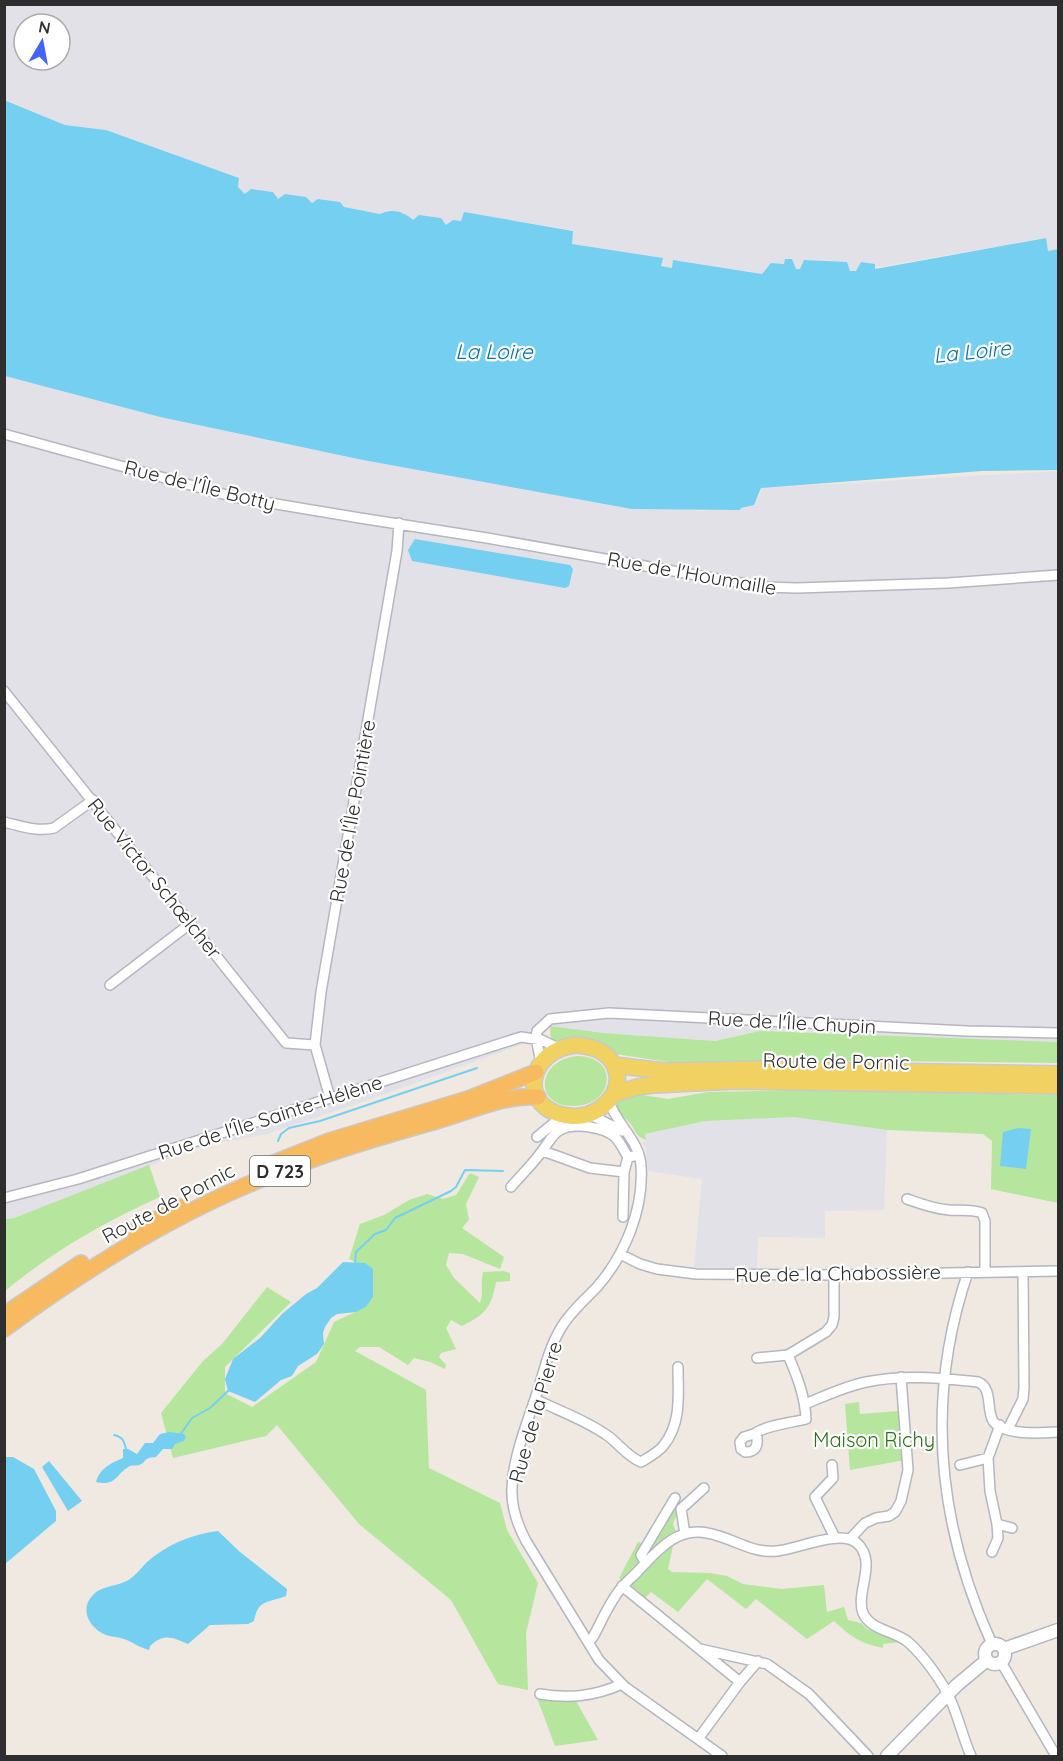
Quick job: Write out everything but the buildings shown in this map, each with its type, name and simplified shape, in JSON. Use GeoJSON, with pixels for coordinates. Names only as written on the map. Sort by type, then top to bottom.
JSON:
{"type":"FeatureCollection","features":[{"type":"Feature","properties":{"kind":"highway","name":"Route de Pornic"},"geometry":{"type":"LineString","coordinates":[[4,1315],[101,1250],[158,1218],[240,1177],[329,1142],[468,1099],[538,1068]]}},
{"type":"Feature","properties":{"kind":"highway","name":"Route de Pornic"},"geometry":{"type":"LineString","coordinates":[[4,1329],[85,1272],[128,1246],[246,1185],[325,1154],[494,1103],[517,1098],[542,1103]]}},
{"type":"Feature","properties":{"kind":"main road"},"geometry":{"type":"LineString","coordinates":[[591,1047],[606,1054],[614,1065],[618,1077],[617,1095],[589,1114],[568,1116],[542,1103],[535,1088],[538,1068],[560,1048],[591,1047]]}},
{"type":"Feature","properties":{"kind":"main road","name":"Route de Pornic"},"geometry":{"type":"LineString","coordinates":[[614,1065],[664,1071],[753,1069],[1059,1074]]}},
{"type":"Feature","properties":{"kind":"main road","name":"Route de Pornic"},"geometry":{"type":"LineString","coordinates":[[617,1095],[653,1085],[737,1081],[1059,1086]]}},
{"type":"Feature","properties":{"kind":"street","name":"Rue de l'Île Botty"},"geometry":{"type":"LineString","coordinates":[[4,434],[234,496],[399,523]]}},
{"type":"Feature","properties":{"kind":"street","name":"Rue de l'Houmaille"},"geometry":{"type":"LineString","coordinates":[[399,523],[772,588],[939,583],[1059,574]]}},
{"type":"Feature","properties":{"kind":"street","name":"Rue de l'Île Pointière"},"geometry":{"type":"LineString","coordinates":[[330,1098],[315,1045],[323,981],[397,551],[399,523]]}},
{"type":"Feature","properties":{"kind":"street","name":"Rue Victor Schœlcher"},"geometry":{"type":"LineString","coordinates":[[4,691],[286,1044],[315,1045]]}},
{"type":"Feature","properties":{"kind":"street"},"geometry":{"type":"LineString","coordinates":[[4,822],[34,829],[54,828],[93,800]]}},
{"type":"Feature","properties":{"kind":"street"},"geometry":{"type":"LineString","coordinates":[[110,985],[191,923]]}},
{"type":"Feature","properties":{"kind":"street","name":"Rue de l'Île Chupin"},"geometry":{"type":"LineString","coordinates":[[536,1038],[537,1031],[550,1019],[609,1013],[967,1031],[1059,1033]]}},
{"type":"Feature","properties":{"kind":"street","name":"Rue de l'Île Sainte-Hélène"},"geometry":{"type":"LineString","coordinates":[[4,1198],[78,1179],[521,1037],[536,1038]]}},
{"type":"Feature","properties":{"kind":"street"},"geometry":{"type":"LineString","coordinates":[[538,1068],[536,1038],[560,1048]]}},
{"type":"Feature","properties":{"kind":"street","name":"Rue de la Pierre"},"geometry":{"type":"LineString","coordinates":[[617,1095],[613,1114],[639,1154],[641,1166],[639,1203],[620,1254],[599,1285],[570,1315],[552,1345],[513,1473],[514,1512],[526,1541],[599,1660],[622,1684],[722,1756]]}},
{"type":"Feature","properties":{"kind":"street"},"geometry":{"type":"LineString","coordinates":[[542,1103],[547,1119],[540,1134],[568,1116]]}},
{"type":"Feature","properties":{"kind":"street","name":"Rue de la Pierre"},"geometry":{"type":"LineString","coordinates":[[589,1114],[628,1136]]}},
{"type":"Feature","properties":{"kind":"street"},"geometry":{"type":"LineString","coordinates":[[511,1187],[543,1151],[549,1140],[561,1130],[572,1126],[596,1128],[615,1137],[628,1157],[624,1172],[623,1217]]}},
{"type":"Feature","properties":{"kind":"street"},"geometry":{"type":"LineString","coordinates":[[543,1151],[590,1168],[624,1172]]}},
{"type":"Feature","properties":{"kind":"street"},"geometry":{"type":"LineString","coordinates":[[628,1157],[639,1154]]}},
{"type":"Feature","properties":{"kind":"street"},"geometry":{"type":"LineString","coordinates":[[907,1199],[938,1208],[974,1210],[982,1213],[985,1221],[985,1272]]}},
{"type":"Feature","properties":{"kind":"street","name":"Rue de la Chabossière"},"geometry":{"type":"LineString","coordinates":[[620,1254],[657,1269],[696,1274],[834,1275],[1059,1271]]}},
{"type":"Feature","properties":{"kind":"street"},"geometry":{"type":"LineString","coordinates":[[968,1272],[951,1334],[944,1378],[940,1424],[942,1461],[951,1523],[968,1587],[992,1644]]}},
{"type":"Feature","properties":{"kind":"street"},"geometry":{"type":"LineString","coordinates":[[992,1552],[998,1538],[990,1491],[988,1458],[1004,1427],[1023,1399],[1023,1272]]}},
{"type":"Feature","properties":{"kind":"street"},"geometry":{"type":"LineString","coordinates":[[757,1359],[788,1355],[817,1339],[832,1325],[834,1275]]}},
{"type":"Feature","properties":{"kind":"street"},"geometry":{"type":"LineString","coordinates":[[754,1434],[762,1429],[779,1427],[806,1419],[799,1381],[788,1355]]}},
{"type":"Feature","properties":{"kind":"street"},"geometry":{"type":"LineString","coordinates":[[535,1399],[609,1436],[641,1462],[663,1446],[671,1433],[678,1411],[678,1367]]}},
{"type":"Feature","properties":{"kind":"street"},"geometry":{"type":"LineString","coordinates":[[805,1404],[864,1382],[901,1377],[944,1378],[983,1384],[992,1419],[1004,1427],[1016,1432],[1037,1434],[1059,1432]]}},
{"type":"Feature","properties":{"kind":"street"},"geometry":{"type":"LineString","coordinates":[[850,1539],[866,1523],[895,1512],[901,1501],[908,1470],[901,1377]]}},
{"type":"Feature","properties":{"kind":"street"},"geometry":{"type":"LineString","coordinates":[[960,1465],[988,1458]]}},
{"type":"Feature","properties":{"kind":"street"},"geometry":{"type":"LineString","coordinates":[[832,1465],[833,1478],[815,1497],[835,1538]]}},
{"type":"Feature","properties":{"kind":"street"},"geometry":{"type":"LineString","coordinates":[[685,1534],[681,1509],[704,1488]]}},
{"type":"Feature","properties":{"kind":"street"},"geometry":{"type":"LineString","coordinates":[[646,1563],[641,1555],[675,1498]]}},
{"type":"Feature","properties":{"kind":"street"},"geometry":{"type":"LineString","coordinates":[[997,1524],[1012,1528]]}},
{"type":"Feature","properties":{"kind":"street"},"geometry":{"type":"LineString","coordinates":[[588,1642],[622,1586],[666,1542],[685,1534],[693,1531],[710,1533],[744,1547],[773,1551],[835,1538],[850,1539],[860,1548],[866,1561],[861,1604],[864,1615],[870,1623],[895,1633],[916,1649],[948,1695],[971,1756]]}},
{"type":"Feature","properties":{"kind":"street"},"geometry":{"type":"LineString","coordinates":[[622,1586],[740,1682]]}},
{"type":"Feature","properties":{"kind":"street"},"geometry":{"type":"LineString","coordinates":[[1004,1649],[1059,1630]]}},
{"type":"Feature","properties":{"kind":"street"},"geometry":{"type":"LineString","coordinates":[[992,1644],[999,1644],[1004,1649],[1005,1657],[1001,1662],[994,1664],[987,1660],[986,1650],[992,1644]]}},
{"type":"Feature","properties":{"kind":"street"},"geometry":{"type":"LineString","coordinates":[[700,1649],[767,1664],[809,1694],[868,1756]]}},
{"type":"Feature","properties":{"kind":"street"},"geometry":{"type":"LineString","coordinates":[[887,1756],[987,1660]]}},
{"type":"Feature","properties":{"kind":"street"},"geometry":{"type":"LineString","coordinates":[[698,1738],[758,1662]]}},
{"type":"Feature","properties":{"kind":"street"},"geometry":{"type":"LineString","coordinates":[[1001,1662],[1056,1756]]}},
{"type":"Feature","properties":{"kind":"street"},"geometry":{"type":"LineString","coordinates":[[540,1694],[556,1697],[585,1696],[605,1692],[622,1684]]}},
{"type":"Feature","properties":{"kind":"shaded area"},"geometry":{"type":"Polygon","coordinates":[[[4,5],[1058,5],[1058,249],[1048,251],[1045,238],[856,271],[850,271],[846,262],[805,260],[800,269],[795,269],[785,259],[784,264],[771,263],[762,274],[674,260],[672,268],[661,266],[662,258],[572,244],[573,230],[464,213],[461,222],[446,225],[413,220],[387,210],[380,214],[245,194],[238,187],[239,178],[106,130],[65,125],[5,100],[4,5]]]}},
{"type":"Feature","properties":{"kind":"shaded area"},"geometry":{"type":"Polygon","coordinates":[[[5,376],[160,417],[303,448],[698,511],[747,507],[759,497],[761,488],[1058,471],[1058,1042],[760,1031],[715,1041],[603,1033],[551,1026],[531,1030],[523,1044],[371,1099],[264,1135],[205,1145],[14,1218],[5,1219],[5,376]]]}},
{"type":"Feature","properties":{"kind":"shaded area"},"geometry":{"type":"Polygon","coordinates":[[[794,1117],[887,1130],[884,1210],[825,1211],[825,1238],[758,1237],[757,1268],[694,1267],[702,1179],[648,1171],[646,1148],[642,1143],[646,1140],[645,1134],[705,1121],[794,1117]]]}},
{"type":"Feature","properties":{"kind":"green space"},"geometry":{"type":"Polygon","coordinates":[[[551,1026],[603,1033],[715,1041],[760,1031],[1058,1042],[1058,1063],[668,1062],[615,1054],[572,1039],[556,1041],[551,1038],[551,1026]]]}},
{"type":"Feature","properties":{"kind":"green space"},"geometry":{"type":"Polygon","coordinates":[[[577,1056],[591,1058],[600,1064],[606,1072],[607,1081],[598,1098],[588,1104],[561,1105],[552,1100],[546,1092],[547,1074],[563,1059],[577,1056]]]}},
{"type":"Feature","properties":{"kind":"green space"},"geometry":{"type":"Polygon","coordinates":[[[808,1090],[1058,1095],[1058,1203],[991,1189],[992,1141],[983,1134],[887,1130],[794,1117],[705,1121],[645,1134],[646,1140],[638,1135],[619,1112],[616,1103],[618,1098],[629,1093],[668,1099],[708,1092],[808,1090]]]}},
{"type":"Feature","properties":{"kind":"green space"},"geometry":{"type":"Polygon","coordinates":[[[149,1165],[160,1197],[79,1239],[41,1263],[5,1291],[5,1219],[14,1218],[149,1165]]]}},
{"type":"Feature","properties":{"kind":"green space"},"geometry":{"type":"Polygon","coordinates":[[[470,1173],[479,1177],[466,1204],[469,1220],[462,1228],[504,1257],[500,1269],[463,1254],[449,1253],[446,1265],[454,1278],[480,1303],[483,1272],[510,1273],[510,1281],[496,1282],[489,1304],[477,1318],[462,1326],[451,1320],[446,1328],[456,1349],[441,1353],[439,1357],[446,1365],[445,1369],[414,1358],[408,1365],[379,1347],[360,1347],[355,1351],[426,1390],[429,1468],[500,1503],[507,1530],[538,1583],[526,1633],[528,1690],[498,1684],[451,1600],[359,1524],[277,1425],[266,1436],[173,1458],[161,1413],[203,1361],[222,1344],[267,1287],[291,1302],[225,1367],[225,1393],[252,1407],[316,1362],[334,1322],[366,1307],[373,1297],[373,1270],[349,1259],[360,1224],[384,1215],[409,1200],[427,1194],[443,1199],[456,1195],[470,1173]]]}},
{"type":"Feature","properties":{"kind":"green space","name":"Maison Richy"},"geometry":{"type":"Polygon","coordinates":[[[859,1402],[860,1414],[899,1411],[905,1460],[850,1470],[845,1404],[859,1402]]]}},
{"type":"Feature","properties":{"kind":"green space"},"geometry":{"type":"Polygon","coordinates":[[[677,1500],[681,1504],[673,1524],[676,1532],[668,1569],[672,1572],[710,1573],[727,1576],[743,1584],[782,1589],[824,1585],[827,1612],[844,1607],[848,1620],[861,1623],[867,1629],[900,1642],[883,1644],[883,1648],[868,1644],[851,1635],[834,1621],[807,1639],[756,1599],[746,1609],[707,1579],[678,1612],[651,1592],[645,1598],[619,1578],[638,1542],[642,1543],[651,1526],[659,1530],[677,1500]]]}},
{"type":"Feature","properties":{"kind":"green space"},"geometry":{"type":"Polygon","coordinates":[[[537,1698],[576,1701],[598,1740],[555,1746],[537,1698]]]}},
{"type":"Feature","properties":{"kind":"water","name":"La Loire"},"geometry":{"type":"Polygon","coordinates":[[[4,100],[65,125],[106,130],[239,178],[238,187],[245,194],[251,189],[273,192],[278,199],[285,194],[306,197],[312,203],[318,199],[340,202],[344,207],[380,214],[397,211],[413,220],[419,215],[441,218],[446,225],[453,220],[461,221],[464,212],[573,231],[572,244],[663,258],[661,266],[672,268],[673,260],[762,274],[771,263],[784,264],[785,259],[792,259],[796,269],[800,269],[804,260],[847,262],[850,271],[856,271],[861,262],[875,264],[875,269],[1046,238],[1048,251],[1058,249],[1058,470],[982,471],[761,488],[754,505],[740,510],[632,509],[363,460],[160,417],[5,376],[4,100]]]}},
{"type":"Feature","properties":{"kind":"water"},"geometry":{"type":"Polygon","coordinates":[[[415,539],[570,565],[573,569],[569,586],[565,588],[412,561],[408,550],[415,539]]]}},
{"type":"Feature","properties":{"kind":"water"},"geometry":{"type":"Polygon","coordinates":[[[1018,1128],[1031,1129],[1026,1169],[1000,1166],[1003,1132],[1018,1128]]]}},
{"type":"Feature","properties":{"kind":"water"},"geometry":{"type":"Polygon","coordinates":[[[343,1262],[365,1263],[373,1269],[373,1297],[366,1307],[356,1312],[337,1314],[331,1318],[323,1333],[324,1344],[317,1354],[298,1366],[292,1376],[281,1380],[255,1402],[228,1391],[225,1379],[233,1359],[260,1338],[282,1314],[317,1288],[343,1262]]]}},
{"type":"Feature","properties":{"kind":"water"},"geometry":{"type":"Polygon","coordinates":[[[169,1432],[184,1434],[186,1437],[184,1441],[175,1444],[172,1449],[163,1449],[156,1457],[146,1459],[142,1464],[130,1466],[108,1483],[96,1482],[103,1470],[123,1458],[123,1449],[137,1454],[145,1443],[153,1443],[160,1434],[169,1432]]]}},
{"type":"Feature","properties":{"kind":"water"},"geometry":{"type":"Polygon","coordinates":[[[5,1457],[13,1457],[34,1469],[56,1511],[56,1521],[5,1564],[5,1457]]]}},
{"type":"Feature","properties":{"kind":"water"},"geometry":{"type":"Polygon","coordinates":[[[49,1461],[82,1501],[68,1511],[42,1467],[49,1461]]]}},
{"type":"Feature","properties":{"kind":"water"},"geometry":{"type":"Polygon","coordinates":[[[218,1531],[240,1552],[287,1589],[286,1596],[261,1605],[254,1621],[248,1624],[210,1625],[188,1644],[173,1638],[164,1638],[150,1646],[149,1650],[124,1639],[106,1635],[91,1623],[86,1612],[87,1606],[89,1600],[97,1592],[130,1579],[154,1556],[171,1546],[189,1538],[218,1531]]]}},
{"type":"Feature","properties":{"kind":"waterway"},"geometry":{"type":"LineString","coordinates":[[278,1141],[281,1134],[289,1128],[320,1121],[477,1068]]}},
{"type":"Feature","properties":{"kind":"waterway"},"geometry":{"type":"LineString","coordinates":[[355,1264],[356,1252],[375,1234],[386,1230],[395,1218],[451,1191],[456,1187],[465,1170],[503,1171]]}},
{"type":"Feature","properties":{"kind":"waterway"},"geometry":{"type":"LineString","coordinates":[[180,1435],[192,1418],[210,1408],[230,1389]]}},
{"type":"Feature","properties":{"kind":"waterway"},"geometry":{"type":"LineString","coordinates":[[114,1435],[123,1440],[126,1449]]}}]}
